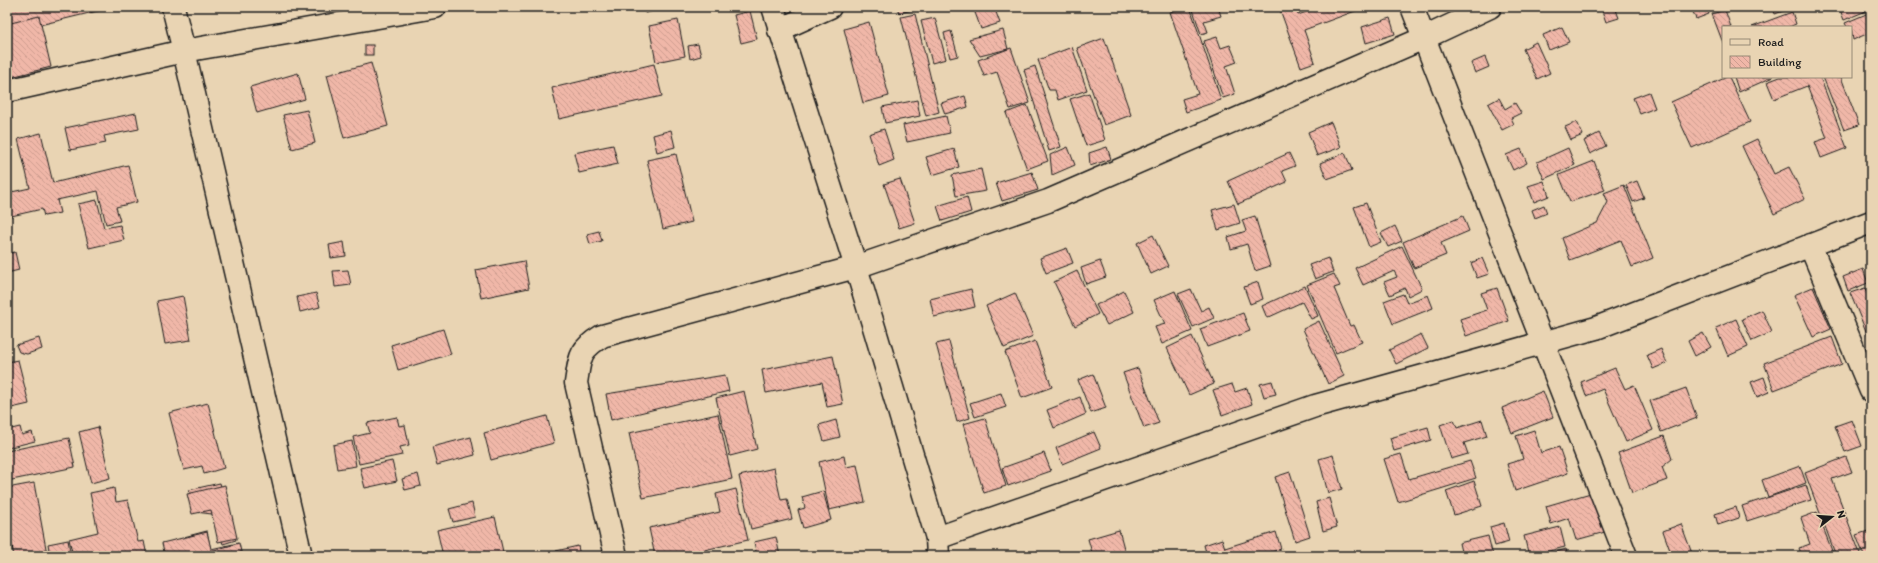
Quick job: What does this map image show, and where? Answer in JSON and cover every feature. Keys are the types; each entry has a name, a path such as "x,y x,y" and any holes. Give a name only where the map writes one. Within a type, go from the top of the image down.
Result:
{"street":[{"path":"173,7 301,556"},
{"path":"7,91 184,51 435,7"},
{"path":"773,7 779,30 856,267 937,547 1315,406 1596,328 1871,222"},
{"path":"779,30 830,7"},
{"path":"1412,7 1626,556"},
{"path":"616,556 576,383 579,362 587,345 602,336 620,330 856,267 1048,201 1424,38 1490,7"},
{"path":"1810,246 1871,391"}],"building":[{"path":"16,7 114,7 7,33 7,9"},
{"path":"643,7 671,7 645,13"},
{"path":"897,7 912,7 913,10 899,13"},
{"path":"973,7 994,7 1000,23 981,29"},
{"path":"1190,7 1221,100 1186,112 1182,99 1198,94 1170,12"},
{"path":"1192,7 1218,7 1221,16 1204,21 1208,32 1201,34"},
{"path":"1279,7 1295,7 1298,15 1320,7 1366,7 1304,30 1315,62 1301,67"},
{"path":"1615,7 1619,18 1606,22 1601,8"},
{"path":"1691,7 1706,7 1709,14 1696,19"},
{"path":"1773,7 1790,7 1791,8 1775,14"},
{"path":"1839,7 1871,7 1871,9 1844,20"},
{"path":"1725,10 1731,26 1722,26 1722,40 1712,14"},
{"path":"750,11 757,39 741,43 734,15"},
{"path":"1792,12 1796,24 1791,26 1755,26"},
{"path":"1871,12 1871,32 1853,40 1852,26 1846,26 1845,23"},
{"path":"915,14 939,112 926,116 901,17"},
{"path":"39,16 51,67 7,78 7,24"},
{"path":"935,18 946,59 932,63 921,21"},
{"path":"1390,18 1395,34 1366,43 1362,27"},
{"path":"678,20 685,56 656,62 649,26"},
{"path":"869,22 889,96 863,103 844,29"},
{"path":"1562,27 1569,42 1549,50 1543,35"},
{"path":"1003,30 1008,49 980,56 969,39"},
{"path":"951,31 958,56 950,58 944,33"},
{"path":"1217,37 1221,48 1230,45 1237,62 1226,66 1235,94 1223,98 1204,41"},
{"path":"1104,38 1131,115 1104,125 1077,48"},
{"path":"1536,42 1550,73 1537,79 1523,49"},
{"path":"698,44 701,56 690,59 688,46"},
{"path":"365,45 373,45 373,55 365,55"},
{"path":"1072,47 1087,90 1058,100 1055,90 1049,90 1038,60"},
{"path":"1011,48 1030,103 1010,109 997,72 984,76 978,60"},
{"path":"1485,57 1489,67 1475,73 1471,63"},
{"path":"371,63 388,126 344,138 327,75"},
{"path":"654,64 662,96 559,119 552,88"},
{"path":"1035,66 1061,147 1049,151 1024,70"},
{"path":"298,73 305,99 257,113 250,87"},
{"path":"1725,78 1729,78 1750,122 1692,148 1671,102"},
{"path":"1734,78 1771,78 1739,92"},
{"path":"1777,78 1820,78 1847,148 1821,158 1815,142 1827,138 1807,86 1774,99 1767,82"},
{"path":"1823,78 1841,78 1859,125 1844,130"},
{"path":"1649,92 1655,108 1640,114 1633,98"},
{"path":"1089,93 1105,140 1086,146 1070,99"},
{"path":"965,96 968,107 945,114 941,103"},
{"path":"1499,98 1505,109 1515,103 1521,113 1511,118 1514,124 1502,130 1488,104"},
{"path":"917,100 920,116 885,123 882,107"},
{"path":"1027,105 1048,161 1027,169 1006,113"},
{"path":"307,110 315,143 292,149 283,115"},
{"path":"136,113 139,129 104,136 106,143 70,150 65,128"},
{"path":"946,116 950,133 907,142 903,125"},
{"path":"1331,122 1341,147 1317,156 1308,132"},
{"path":"1577,122 1583,135 1571,140 1565,127"},
{"path":"884,129 894,160 879,166 869,134"},
{"path":"671,130 675,147 657,152 653,135"},
{"path":"41,133 53,183 128,165 137,202 116,207 120,221 106,224 98,191 57,200 60,213 44,216 42,209 7,217 7,193 30,188 18,139"},
{"path":"1599,133 1606,146 1590,154 1584,141"},
{"path":"1757,139 1774,174 1789,167 1805,199 1774,214 1742,146"},
{"path":"613,145 618,164 579,173 574,153"},
{"path":"1068,147 1075,165 1052,175 1050,155"},
{"path":"1107,147 1111,159 1090,166 1089,153"},
{"path":"1568,148 1575,165 1544,179 1537,162"},
{"path":"954,149 959,167 932,175 926,157"},
{"path":"1521,149 1527,163 1513,170 1506,155"},
{"path":"1289,153 1295,166 1282,171 1287,182 1238,204 1228,181"},
{"path":"1345,153 1352,170 1327,179 1320,163"},
{"path":"676,154 692,222 663,229 647,160"},
{"path":"1594,161 1605,190 1570,202 1559,175"},
{"path":"981,169 986,191 956,196 952,175"},
{"path":"1032,172 1038,190 1002,201 996,183"},
{"path":"900,179 915,223 899,228 884,184"},
{"path":"1544,181 1549,196 1534,202 1528,186"},
{"path":"1637,181 1644,198 1633,202 1626,185"},
{"path":"1624,185 1653,258 1632,267 1621,240 1570,260 1562,238 1597,223 1608,202 1604,193"},
{"path":"967,197 971,212 942,221 937,206"},
{"path":"97,200 104,228 120,225 124,240 89,248 78,204"},
{"path":"1366,203 1381,242 1369,247 1354,207"},
{"path":"1234,204 1240,223 1218,230 1212,210"},
{"path":"1544,205 1547,213 1535,218 1532,210"},
{"path":"1255,216 1270,266 1255,271 1247,244 1231,249 1228,237 1246,231 1242,220"},
{"path":"1463,216 1469,231 1441,243 1446,255 1414,268 1403,242"},
{"path":"1395,226 1402,241 1388,247 1381,233"},
{"path":"599,231 602,241 590,244 587,234"},
{"path":"1153,235 1168,266 1151,274 1137,243"},
{"path":"344,242 346,256 331,258 329,245"},
{"path":"1402,246 1422,289 1408,296 1405,288 1390,295 1384,282 1397,277 1394,271 1363,285 1355,268"},
{"path":"1067,248 1073,263 1046,273 1040,258"},
{"path":"15,252 19,270 7,273 7,254"},
{"path":"1328,258 1333,272 1315,279 1309,265"},
{"path":"1482,258 1489,274 1477,278 1471,263"},
{"path":"524,261 529,288 481,298 476,270"},
{"path":"1100,261 1106,277 1086,284 1081,268"},
{"path":"1863,269 1868,283 1848,291 1843,277"},
{"path":"348,270 351,285 335,287 333,271"},
{"path":"1077,271 1098,314 1075,326 1054,282"},
{"path":"1334,274 1340,286 1334,288 1350,326 1354,325 1362,342 1336,353 1307,285"},
{"path":"1258,282 1263,299 1250,304 1244,287"},
{"path":"1305,286 1318,316 1311,319 1302,302 1267,318 1262,306"},
{"path":"1813,287 1831,329 1813,337 1794,295"},
{"path":"1497,288 1509,321 1466,336 1460,319 1487,310 1481,293"},
{"path":"1865,288 1871,303 1871,343 1850,293"},
{"path":"971,289 975,307 934,317 930,299"},
{"path":"1191,289 1201,311 1209,307 1214,318 1193,327 1178,294"},
{"path":"1124,291 1134,312 1107,325 1096,305"},
{"path":"1175,291 1192,331 1162,344 1155,327 1165,324 1154,300"},
{"path":"316,293 320,307 300,312 297,297"},
{"path":"1015,293 1033,336 1004,348 986,306"},
{"path":"1403,294 1407,303 1428,295 1433,308 1393,324 1384,301"},
{"path":"183,296 191,340 165,344 157,301"},
{"path":"1762,310 1772,332 1752,341 1742,319"},
{"path":"1243,313 1250,331 1207,347 1200,329"},
{"path":"1736,319 1748,347 1728,356 1716,328"},
{"path":"1319,321 1344,376 1328,384 1303,329"},
{"path":"443,329 451,354 398,370 391,345"},
{"path":"1703,333 1711,347 1695,356 1688,341"},
{"path":"1421,334 1428,348 1396,364 1389,350"},
{"path":"1192,336 1214,384 1189,395 1167,348"},
{"path":"1832,337 1842,364 1774,390 1764,363"},
{"path":"39,338 42,349 27,354 19,352 16,345"},
{"path":"949,341 970,418 957,422 936,344"},
{"path":"1035,341 1052,387 1022,398 1005,352"},
{"path":"1661,349 1667,363 1653,369 1647,355"},
{"path":"833,356 843,404 827,407 822,382 766,393 762,370"},
{"path":"18,360 29,404 7,409 7,362"},
{"path":"1138,368 1159,423 1144,428 1123,373"},
{"path":"1615,368 1625,389 1634,385 1653,430 1626,442 1603,389 1586,396 1581,382"},
{"path":"1093,374 1106,408 1091,413 1078,380"},
{"path":"725,375 729,391 611,420 606,394"},
{"path":"1764,377 1769,392 1757,397 1751,382"},
{"path":"1272,381 1276,394 1264,397 1260,384"},
{"path":"1232,384 1235,392 1247,388 1252,404 1222,415 1213,390"},
{"path":"1686,388 1697,418 1661,432 1650,401"},
{"path":"744,391 757,449 730,456 716,398"},
{"path":"1543,391 1553,417 1512,433 1502,408"},
{"path":"1001,393 1006,407 975,417 970,403"},
{"path":"1080,397 1086,414 1054,428 1047,410"},
{"path":"208,403 224,468 204,474 202,466 184,470 169,413"},
{"path":"718,414 732,479 643,498 629,433"},
{"path":"547,416 554,443 491,460 484,433"},
{"path":"397,417 399,426 405,425 409,445 400,447 402,455 359,464 353,437 370,433 367,423"},
{"path":"985,418 1006,486 984,493 963,424"},
{"path":"836,420 840,437 824,441 819,425"},
{"path":"1454,420 1457,428 1482,420 1487,436 1464,443 1468,454 1451,459 1440,425"},
{"path":"1852,420 1862,446 1845,452 1835,426"},
{"path":"20,427 22,435 32,432 35,441 7,448 7,430"},
{"path":"98,427 110,478 91,483 79,432"},
{"path":"1428,427 1431,440 1394,451 1390,438"},
{"path":"1534,430 1541,453 1559,447 1568,473 1515,491 1507,464 1523,459 1516,436"},
{"path":"1094,432 1101,448 1062,464 1056,448"},
{"path":"1664,436 1672,459 1662,467 1667,480 1632,493 1618,453"},
{"path":"471,437 475,455 437,465 432,447"},
{"path":"69,438 75,467 7,481 7,451"},
{"path":"352,441 356,466 337,469 333,445"},
{"path":"1044,453 1051,471 1008,486 1002,468"},
{"path":"1401,454 1409,479 1470,461 1476,478 1398,502 1384,459"},
{"path":"1333,455 1342,489 1328,493 1319,459"},
{"path":"844,456 846,467 857,465 865,502 829,510 819,462"},
{"path":"1846,457 1852,472 1832,479 1861,556 1836,556 1805,473"},
{"path":"392,461 397,481 365,488 360,468"},
{"path":"1800,466 1806,483 1768,497 1762,480"},
{"path":"774,468 781,500 787,499 792,519 751,529 739,476"},
{"path":"1290,472 1310,536 1295,541 1275,477"},
{"path":"418,474 421,486 405,490 402,479"},
{"path":"1474,481 1482,506 1454,515 1446,491"},
{"path":"34,483 47,554 14,556 7,521 7,488"},
{"path":"220,483 236,540 223,544 212,514 195,512 189,490"},
{"path":"225,485 237,538 218,542 211,510 192,514 187,494"},
{"path":"1806,485 1811,500 1747,521 1742,506"},
{"path":"114,488 116,502 128,500 138,542 144,541 147,556 73,556 69,539 98,532 90,493"},
{"path":"736,489 748,540 678,556 655,556 649,528 720,512 716,494"},
{"path":"823,491 831,520 803,528 798,510 805,508 802,497"},
{"path":"1594,492 1605,532 1576,540 1569,518 1551,524 1546,506"},
{"path":"1329,498 1337,527 1323,531 1316,502"},
{"path":"472,503 475,517 453,522 449,509"},
{"path":"1736,507 1739,518 1718,525 1715,514"},
{"path":"1817,512 1834,556 1802,556 1799,548 1810,544 1801,518"},
{"path":"495,517 504,556 443,556 437,530"},
{"path":"1504,523 1509,542 1495,546 1490,527"},
{"path":"1681,524 1693,556 1672,556 1663,531"},
{"path":"1560,527 1565,547 1529,556 1524,536"},
{"path":"1119,530 1126,556 1093,556 1088,539"},
{"path":"1871,530 1871,555 1864,556 1856,535"},
{"path":"207,531 211,551 190,556 184,537"},
{"path":"207,532 212,553 198,556 165,556 162,543"},
{"path":"1276,532 1281,549 1258,556 1207,556 1204,545 1222,539 1225,548"},
{"path":"1488,536 1493,556 1462,556 1459,543"},
{"path":"776,537 780,556 757,556 754,542"},
{"path":"68,540 71,556 50,556 48,544"},
{"path":"238,543 241,556 213,556 211,549"},
{"path":"239,543 242,556 195,556 211,551"},
{"path":"578,546 580,556 557,556 556,551"},
{"path":"1566,549 1568,556 1542,556"}]}
